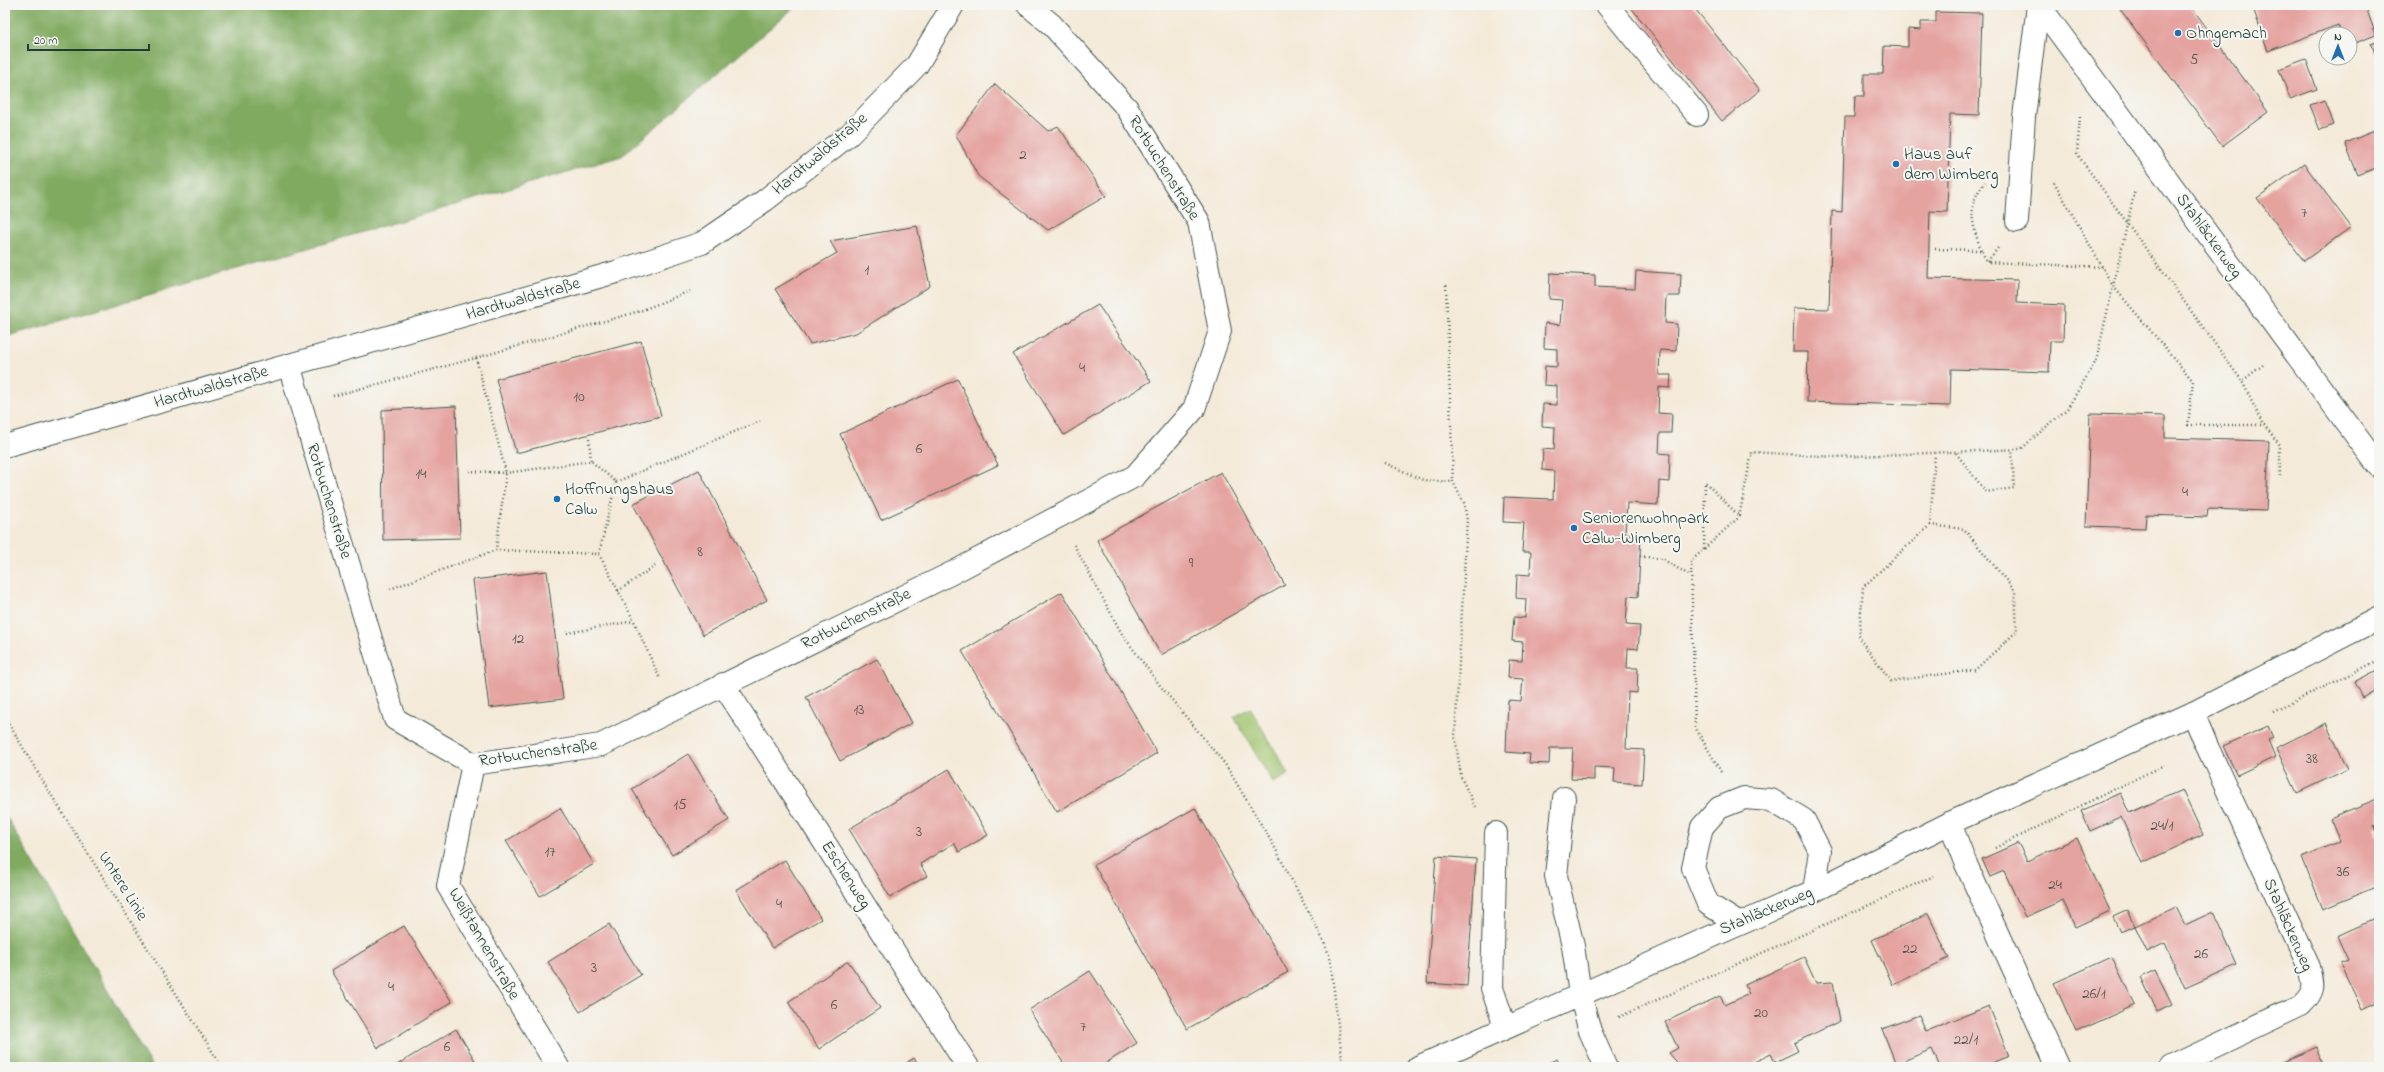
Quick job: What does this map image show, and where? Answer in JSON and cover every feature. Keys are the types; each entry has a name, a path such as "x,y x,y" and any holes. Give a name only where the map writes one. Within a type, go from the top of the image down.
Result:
{"street":[{"name":"Hardtwaldstraße","path":"5,446 616,272 702,243 764,201 850,134 917,65 954,5"},
{"name":"Rotbuchenstraße","path":"289,365 395,719 473,764 601,745 954,572 1135,476 1194,409 1220,332 1199,222 1127,108 1052,25 1028,5"},
{"path":"1607,5 1697,115"},
{"path":"2017,221 2022,156 2038,5"},
{"name":"Stahläckerweg","path":"2038,5 2144,147 2288,346 2379,467"},
{"name":"Stahläckerweg","path":"1418,1067 1814,890 1950,823 2193,713 2379,618"},
{"name":"Eschenweg","path":"723,684 968,1067"},
{"name":"Stahläckerweg","path":"2171,1067 2301,1005 2311,995 2313,982 2309,967 2193,713"},
{"name":"Weißtannenstraße","path":"473,764 448,886 558,1067"},
{"path":"1564,798 1556,876 1573,946 1580,994 1590,1031 1606,1067"},
{"path":"1738,923 1708,904 1692,868 1702,827 1719,808 1744,798 1771,800 1804,820 1820,852 1814,890"},
{"path":"1950,823 1965,862 2058,1067"},
{"path":"1496,833 1492,988 1505,1027"}],"path":[{"path":"2080,110 2077,154 2127,225 2242,381 2264,425 2280,445 2280,476"},
{"path":"1744,798 1721,772 1695,727 1691,561 1739,517 1752,452 1836,457 1935,454 2021,449 2066,409 2096,361 2144,147"},
{"path":"2022,156 2051,178 2113,286 2193,381 2188,425 2264,425"},
{"path":"1987,262 2017,221"},
{"path":"1936,249 1981,250 1987,262"},
{"path":"1987,262 2103,268"},
{"path":"1446,285 1453,482 1464,503 1467,520 1455,736 1461,777 1471,803 1496,833"},
{"path":"300,404 476,358 640,311 690,291"},
{"path":"2242,381 2288,346"},
{"path":"476,358 506,473 496,550"},
{"path":"616,482 760,421"},
{"path":"589,439 591,462"},
{"path":"1956,453 1986,492 2014,488 2012,450"},
{"path":"1930,526 1964,529 2015,592 2018,631 1975,670 1891,681 1859,638 1863,587 1930,526 1935,454"},
{"path":"468,471 506,473 591,462 616,482"},
{"path":"1385,463 1423,480 1453,482"},
{"path":"616,482 599,554 634,621 674,709"},
{"path":"1704,550 1705,482 1739,517"},
{"path":"1059,516 1122,634 1158,683 1225,764 1274,846 1322,938 1330,957 1343,1067"},
{"path":"360,601 496,550 599,554"},
{"path":"1640,556 1662,559 1691,577"},
{"path":"618,591 655,566"},
{"path":"567,633 634,621"},
{"name":"Untere Linie","path":"5,718 45,786 222,1067"}],"green space":[{"path":"5,5 797,5 622,156 5,337"},
{"path":"1250,708 1289,774 1273,783 1234,717"},
{"path":"5,814 152,1067 5,1067"}],"building":[{"path":"1629,5 1692,5 1760,90 1722,121"},
{"path":"2126,5 2190,5 2268,112 2222,146 2120,9"},
{"path":"2252,5 2365,5 2376,35 2358,42 2358,26 2318,26 2318,32 2268,51"},
{"name":"Haus auf dem Wimberg","path":"1936,12 1982,13 1979,115 1950,114 1947,212 1930,211 1928,278 2018,280 2017,303 2064,305 2063,341 2050,341 2049,372 1951,369 1950,406 1807,402 1808,352 1793,352 1794,308 1829,309 1832,211 1842,212 1845,117 1854,117 1855,96 1864,96 1864,74 1883,74 1884,46 1908,47 1908,29 1921,30 1921,22 1936,22"},
{"path":"2379,40 2379,62 2371,43"},
{"path":"2306,59 2317,89 2290,99 2279,69"},
{"path":"995,84 1048,131 1058,126 1106,196 1048,230 978,176 956,135"},
{"path":"2325,100 2334,125 2320,130 2310,105"},
{"path":"2379,129 2379,175 2376,168 2358,175 2345,143"},
{"path":"2304,164 2351,227 2304,261 2257,198"},
{"path":"917,226 930,286 856,333 810,344 775,289 837,253 830,241"},
{"name":"Seniorenwohnpark Calw-Wimberg","path":"1636,271 1681,274 1680,296 1666,296 1665,323 1677,324 1676,351 1660,350 1659,375 1671,375 1670,388 1659,387 1658,413 1672,414 1671,433 1660,433 1659,453 1670,454 1669,482 1659,481 1658,505 1627,503 1625,534 1641,535 1638,597 1628,596 1626,625 1640,626 1638,649 1628,648 1627,668 1638,668 1637,693 1628,692 1626,749 1644,750 1642,784 1614,782 1615,768 1594,767 1594,780 1571,779 1573,748 1550,748 1549,764 1529,763 1530,754 1506,752 1508,700 1521,701 1523,679 1508,678 1509,660 1522,661 1523,642 1512,641 1514,617 1525,618 1526,599 1516,598 1517,574 1530,575 1531,552 1522,552 1524,523 1503,522 1504,497 1553,499 1554,471 1542,470 1543,449 1554,450 1555,427 1542,426 1543,404 1557,405 1557,386 1544,385 1545,366 1557,367 1557,349 1544,348 1545,323 1560,325 1562,300 1549,299 1550,273 1595,275 1595,287 1635,289"},
{"path":"1098,305 1151,381 1064,435 1013,354"},
{"path":"641,341 661,416 516,453 496,379"},
{"path":"958,379 998,465 881,520 840,434"},
{"path":"456,406 460,538 383,540 382,410"},
{"path":"2090,414 2165,416 2165,438 2269,441 2266,511 2208,509 2207,517 2146,515 2145,528 2086,526"},
{"path":"699,470 767,600 703,635 633,504"},
{"path":"1221,472 1285,585 1161,655 1097,540"},
{"path":"547,571 563,699 489,708 473,580"},
{"path":"1062,592 1157,753 1057,812 962,651"},
{"path":"877,659 912,723 840,761 806,697"},
{"path":"2379,669 2379,688 2362,698 2354,682"},
{"path":"2326,723 2348,769 2297,793 2276,748"},
{"path":"2268,726 2273,738 2268,740 2275,757 2237,775 2223,746"},
{"path":"688,754 729,820 672,855 632,789"},
{"path":"949,769 988,835 959,852 954,843 920,864 927,876 890,897 849,829"},
{"path":"2182,790 2203,835 2142,863 2121,817 2090,831 2081,811 2120,793 2129,813"},
{"path":"2377,799 2379,804 2379,825 2374,827 2379,840 2379,886 2323,909 2302,857 2340,841 2330,818"},
{"path":"560,808 594,864 540,896 506,841"},
{"path":"1195,808 1288,972 1187,1029 1094,865"},
{"path":"2077,838 2110,911 2075,927 2063,900 2025,917 2004,871 1990,877 1982,859 2018,843 2027,861"},
{"path":"1436,856 1476,859 1467,986 1427,983"},
{"path":"785,860 821,919 772,948 736,890"},
{"path":"2176,907 2185,925 2213,912 2237,965 2185,988 2165,943 2147,952 2135,926"},
{"path":"2128,910 2135,926 2120,932 2113,917"},
{"path":"1928,914 1949,958 1893,985 1872,940"},
{"path":"2379,917 2379,1002 2362,1010 2340,963 2348,960 2337,936"},
{"path":"609,924 641,975 580,1012 548,962"},
{"path":"404,926 452,1002 378,1048 331,971"},
{"path":"1804,957 1816,983 1833,982 1840,1021 1794,1043 1798,1051 1775,1062 1771,1054 1754,1062 1757,1067 1681,1067 1669,1053 1678,1048 1665,1022 1720,996 1725,1005 1749,994 1745,985"},
{"path":"2112,957 2135,1005 2076,1032 2054,983"},
{"path":"848,961 880,1008 819,1049 788,1002"},
{"path":"2155,970 2172,1004 2157,1011 2141,977"},
{"path":"1090,971 1137,1043 1100,1067 1066,1067 1029,1010"},
{"path":"1989,1006 2009,1056 1981,1067 1940,1067 1932,1049 1896,1064 1882,1029 1919,1015 1926,1031"},
{"path":"456,1029 479,1067 395,1066"},
{"path":"2318,1047 2326,1067 2271,1067"},
{"path":"914,1058 920,1067 901,1067"},
{"path":"1557,1059 1561,1067 1539,1067"}],"place":[{"name":"Ohngemach","path":"2178,33"},
{"name":"Haus auf dem Wimberg","path":"1896,164"},
{"name":"Hoffnungshaus Calw","path":"557,499"},
{"name":"Seniorenwohnpark Calw-Wimberg","path":"1574,528"}]}
